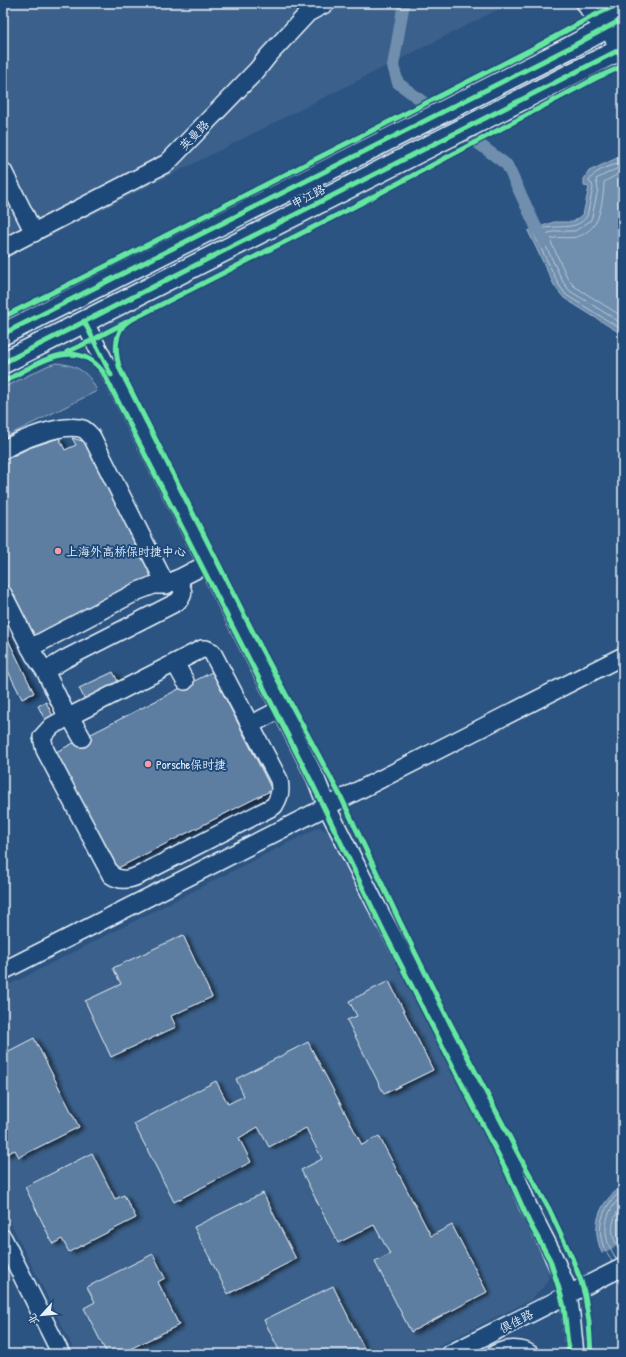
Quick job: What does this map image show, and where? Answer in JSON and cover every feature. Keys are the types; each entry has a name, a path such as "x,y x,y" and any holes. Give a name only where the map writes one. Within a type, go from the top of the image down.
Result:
{"main road":[{"name":"申江路","path":"3,334 416,126 616,23"},
{"name":"申江路","path":"3,363 485,117 622,52"}],"street":[{"name":"英曼路","path":"3,248 167,163 257,70 308,13 327,3"},
{"path":"585,3 593,16 616,23"},
{"path":"610,3 622,52"},
{"path":"3,171 34,233"},
{"path":"84,321 316,779 327,807 374,901 439,1023 514,1171 528,1206 551,1251 567,1288 575,1291 572,1315 575,1354"},
{"path":"3,450 15,443 45,432 72,427 84,429 92,437 172,582 183,592 182,597 177,602 65,659 45,671"},
{"path":"30,648 138,591 154,585 172,582 207,564"},
{"path":"3,594 30,648 45,671 64,710 82,738"},
{"path":"206,648 212,652 279,780 281,792 279,798 274,806 147,864 139,876 129,879 118,879 111,875 45,750 42,737 52,726 69,717 206,648"},
{"path":"3,971 623,656"},
{"path":"175,663 184,681"},
{"path":"250,725 274,712"},
{"path":"147,864 161,892"},
{"path":"3,1238 61,1354"},
{"name":"俱佳路","path":"450,1354 623,1267"},
{"path":"495,1354 511,1349 530,1354"}],"shaded area":[{"path":"3,3 511,3 3,260"},
{"path":"56,363 76,368 86,374 94,384 97,391 3,438 3,388"},
{"path":"319,827 331,834 501,1167 543,1256 548,1271 548,1279 544,1286 530,1300 423,1354 76,1354 3,1208 3,988"}],"water":[{"path":"617,158 623,160 623,335 564,298 555,287 528,231 554,222 573,222 583,215 589,187 584,186 584,179 589,171"},
{"path":"623,1186 623,1289 602,1253 597,1229 600,1212 604,1205 615,1192"}],"pier":[{"path":"623,1243 623,1284 619,1286 601,1254"}],"building":[{"path":"59,438 65,450 76,445 72,438 86,442 156,576 30,644 3,591 3,461 29,448"},
{"path":"3,629 34,693 22,699 3,661"},
{"path":"113,672 120,685 86,702 79,688"},
{"path":"212,672 272,790 116,869 56,752"},
{"path":"46,702 54,718 46,722 38,706"},
{"path":"183,935 212,997 171,1016 176,1027 111,1057 85,1001 121,984 113,968"},
{"path":"389,981 433,1070 384,1094 347,1020 357,1016 349,1001"},
{"path":"34,1038 79,1127 19,1157 15,1150 4,1155 3,1054"},
{"path":"308,1042 362,1145 379,1136 431,1236 452,1225 487,1292 411,1332 375,1262 390,1254 374,1225 338,1243 301,1170 322,1159 306,1128 269,1147 258,1127 239,1138 251,1162 174,1202 134,1124 216,1081 228,1104 244,1096 236,1079"},
{"path":"92,1153 115,1199 124,1195 136,1218 69,1252 62,1239 53,1244 25,1187"},
{"path":"263,1193 296,1259 228,1294 194,1227"},
{"path":"153,1254 165,1278 158,1282 179,1325 120,1354 107,1354 84,1308 95,1302 87,1287"},
{"path":"333,1286 366,1352 362,1354 281,1354 264,1320"},
{"path":"198,1348 201,1354 187,1354"}],"waterway":[{"path":"404,3 393,66 398,83 507,165 536,227 545,241"}],"cycle path":[{"path":"3,317 621,3"},
{"path":"3,334 569,48 623,19"},
{"path":"3,363 623,48"},
{"path":"67,352 361,203 596,78 623,66"},
{"path":"84,321 111,375"},
{"path":"128,321 120,331 116,344 120,369 261,648 342,799 449,1021 521,1159 549,1209 581,1281 589,1322 591,1354"},
{"path":"3,382 41,362 67,354 80,355 92,361 103,372 312,783 385,934 507,1172 529,1222 550,1260 564,1307 569,1354"}],"place":[{"name":"上海外高桥保时捷中心","path":"58,551"},
{"name":"Porsche保时捷","path":"148,764"}]}
